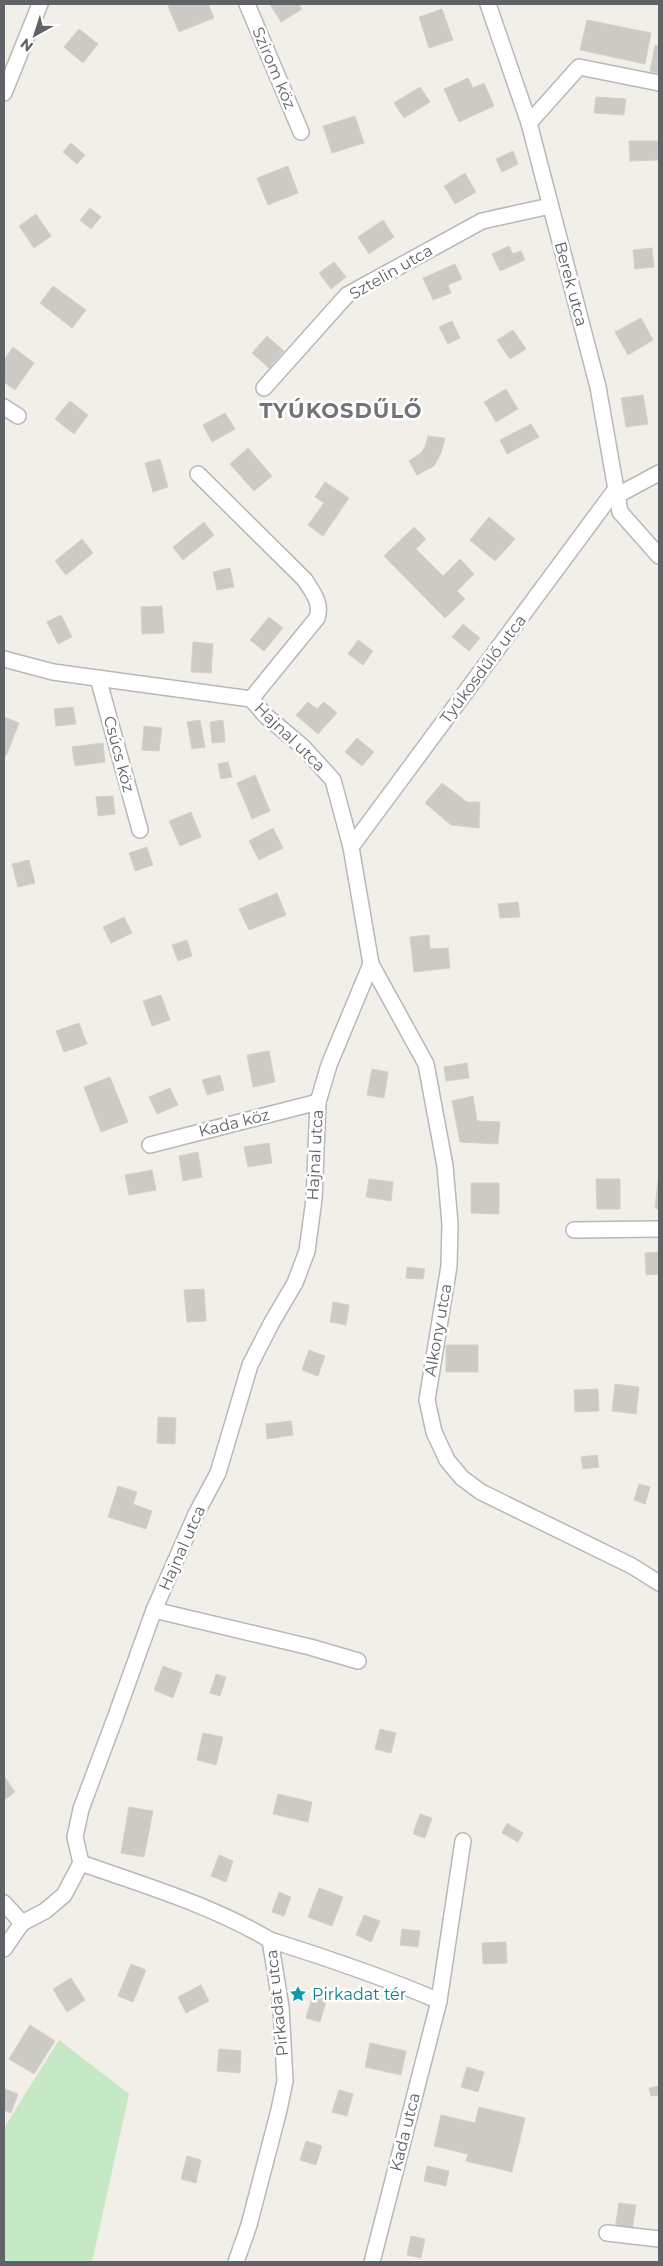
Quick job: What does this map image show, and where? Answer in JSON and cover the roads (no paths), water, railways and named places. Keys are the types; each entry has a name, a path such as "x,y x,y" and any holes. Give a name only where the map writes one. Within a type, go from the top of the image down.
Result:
{"street":[{"path":"4,93 40,4"},
{"name":"Szirom köz","path":"247,4 301,132"},
{"name":"Berek utca","path":"488,4 529,123 598,387 620,512 659,556"},
{"path":"529,123 579,67 659,83"},
{"name":"Sztelin utca","path":"264,388 347,295 482,221 550,206"},
{"path":"4,407 18,416"},
{"name":"Tyúkosdűlő utca","path":"351,847 616,493 659,473"},
{"path":"198,474 305,580 320,609 317,618 251,699"},
{"name":"Hajnal utca","path":"4,659 53,672 251,699 266,716 303,748 333,780 351,847 371,964 329,1066 318,1102 314,1199 307,1251 295,1283 250,1365 218,1472 193,1522 154,1610 81,1809 75,1837 81,1863"},
{"name":"Csúcs köz","path":"98,678 140,830"},
{"name":"Alkony utca","path":"371,964 426,1064 445,1166 450,1224 449,1266 426,1400 434,1432 447,1460 462,1478 481,1492 632,1566 659,1583"},
{"name":"Kada köz","path":"150,1145 318,1102"},
{"path":"574,1230 659,1229"},
{"path":"154,1610 310,1647 358,1662"},
{"name":"Kada utca","path":"372,2262 439,2001 463,1841"},
{"path":"4,1949 22,1924 45,1912 64,1895 81,1863"},
{"name":"Pirkadat utca","path":"81,1863 204,1906 270,1940 281,2007 285,2081 249,2225 236,2262"},
{"path":"4,1904 22,1924"},
{"path":"270,1940 348,1965 439,2001"},
{"path":"607,2233 659,2239"}],"place":[{"name":"Pirkadat tér","path":"298,1994"}],"district":[{"name":"TYÚKOSDŰLŐ","path":"341,410"}]}
